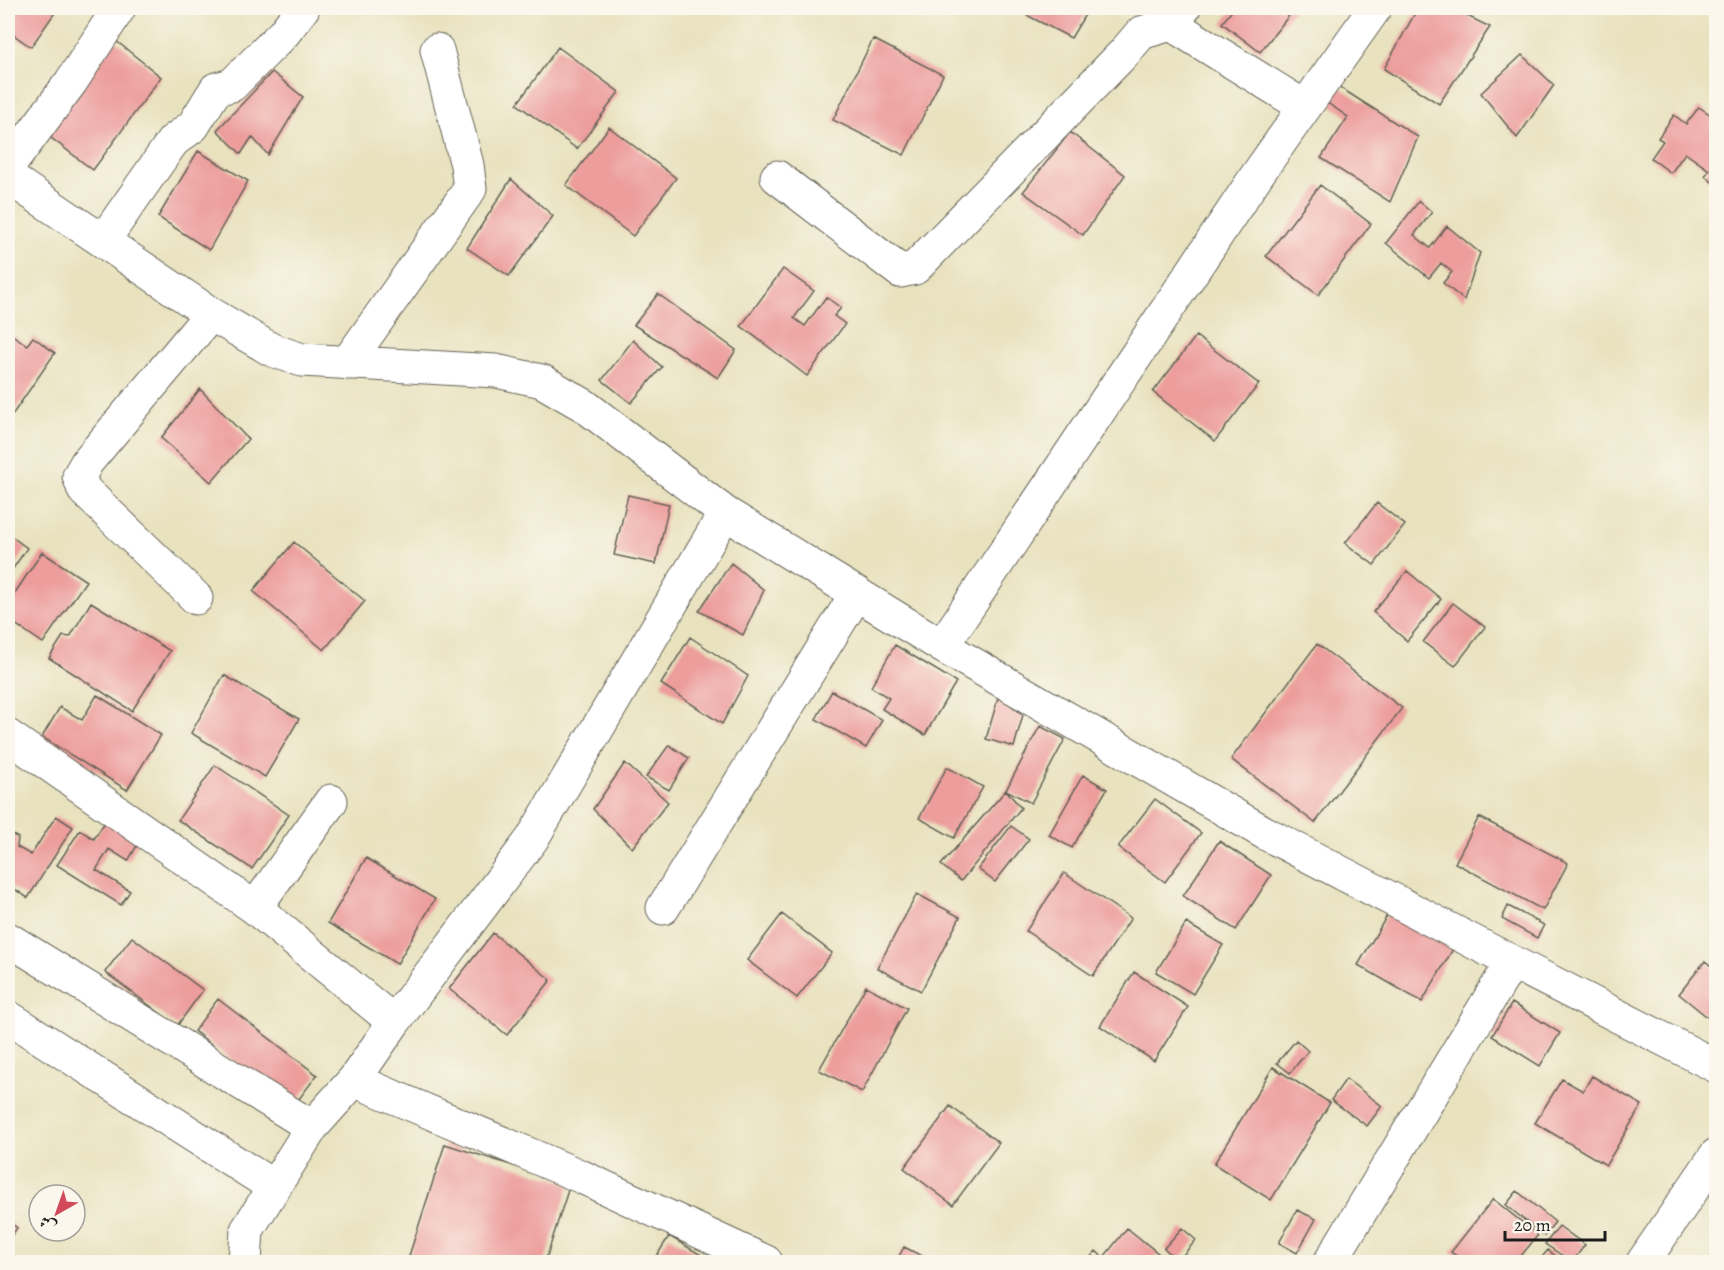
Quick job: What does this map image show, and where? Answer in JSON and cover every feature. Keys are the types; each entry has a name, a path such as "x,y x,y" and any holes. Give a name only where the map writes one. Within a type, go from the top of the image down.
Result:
{"street":[{"path":"8,167 71,82 119,8"},
{"path":"103,241 172,141 193,126 216,89 232,85 283,34 303,8"},
{"path":"942,645 1257,175 1375,8"},
{"path":"777,177 900,271 915,268 1141,33 1178,16 1305,107"},
{"path":"347,363 470,189 437,51"},
{"path":"8,177 211,314 272,350 302,360 496,371 542,381 585,406 725,513 942,645 1265,833 1716,1066"},
{"path":"196,598 84,490 80,476 87,462 211,314"},
{"path":"245,1263 247,1230 312,1127 354,1080 394,1022 532,839 725,513"},
{"path":"663,908 857,593"},
{"path":"8,736 255,908 394,1022"},
{"path":"255,908 331,801"},
{"path":"8,939 312,1127"},
{"path":"1330,1263 1512,962"},
{"path":"8,1017 274,1187"},
{"path":"354,1080 582,1177 766,1263"},
{"path":"1643,1263 1716,1155"}],"building":[{"path":"8,8 58,8 31,47 8,31"},
{"path":"1013,8 1089,8 1071,38"},
{"path":"1234,8 1295,8 1260,52 1222,23"},
{"path":"1418,8 1451,8 1490,27 1439,104 1384,69"},
{"path":"873,39 943,75 904,155 833,120"},
{"path":"115,40 161,77 93,170 46,134"},
{"path":"558,47 619,92 577,149 517,104"},
{"path":"1522,55 1554,85 1517,138 1481,93"},
{"path":"272,72 303,97 268,155 252,137 241,154 217,130"},
{"path":"1336,85 1418,137 1390,202 1321,158 1348,117 1326,102"},
{"path":"1699,107 1714,117 1716,113 1716,185 1705,176 1709,170 1685,153 1671,173 1651,158 1663,141 1658,138 1674,115 1686,124"},
{"path":"609,127 676,178 633,236 566,185"},
{"path":"1070,132 1125,175 1083,235 1023,192"},
{"path":"198,151 248,181 209,250 158,217"},
{"path":"511,179 553,216 509,276 467,248"},
{"path":"1320,185 1371,224 1318,295 1266,256"},
{"path":"1419,201 1432,212 1414,235 1430,248 1447,226 1480,253 1464,300 1443,283 1452,272 1441,263 1429,278 1386,243"},
{"path":"783,269 814,291 794,318 805,326 826,297 841,308 834,316 845,324 807,376 741,326"},
{"path":"658,294 736,350 718,378 634,325"},
{"path":"8,332 27,345 33,337 55,353 10,418 8,416"},
{"path":"1196,336 1259,384 1215,441 1153,392"},
{"path":"633,340 662,367 631,403 602,380"},
{"path":"200,389 248,439 211,482 161,438"},
{"path":"628,495 669,504 656,564 614,555"},
{"path":"1377,503 1405,525 1374,565 1345,543"},
{"path":"8,534 27,548 8,576"},
{"path":"294,542 365,601 324,650 253,591"},
{"path":"42,552 86,581 43,643 8,619 8,597 11,599"},
{"path":"731,563 764,590 743,635 699,611"},
{"path":"1407,571 1441,599 1407,641 1373,612"},
{"path":"91,602 170,651 132,711 49,658 63,636 70,637"},
{"path":"1453,603 1485,627 1455,666 1423,642"},
{"path":"690,637 748,676 722,724 661,684"},
{"path":"1317,644 1402,708 1315,823 1231,759"},
{"path":"895,645 956,682 925,735 882,709 889,698 871,687"},
{"path":"224,675 299,719 265,777 191,733"},
{"path":"832,691 882,720 866,748 816,719"},
{"path":"97,695 161,735 127,790 42,737 60,707 82,720"},
{"path":"999,695 1023,715 1014,747 986,739"},
{"path":"1040,726 1065,739 1031,803 1006,790"},
{"path":"669,745 689,758 669,790 646,777"},
{"path":"625,763 668,802 632,848 593,809"},
{"path":"215,765 289,815 252,869 178,820"},
{"path":"947,767 983,787 954,838 919,818"},
{"path":"1083,775 1107,789 1072,848 1049,835"},
{"path":"1006,790 1021,808 961,881 941,865"},
{"path":"1155,799 1201,833 1165,882 1118,847"},
{"path":"56,816 73,827 28,898 8,885 8,832 18,838 17,847 31,855"},
{"path":"1479,817 1568,863 1543,910 1455,863"},
{"path":"106,820 139,842 128,861 109,849 96,870 130,891 121,905 57,865 80,830 94,839"},
{"path":"1011,826 1029,839 995,882 978,869"},
{"path":"1219,841 1271,875 1236,930 1183,896"},
{"path":"366,858 435,899 397,964 328,923"},
{"path":"1064,873 1131,918 1093,976 1026,931"},
{"path":"917,894 960,917 921,991 877,968"},
{"path":"1508,906 1544,925 1537,938 1502,919"},
{"path":"1392,907 1456,944 1422,1002 1358,965"},
{"path":"782,914 832,953 797,998 747,960"},
{"path":"1186,923 1223,945 1193,994 1156,972"},
{"path":"493,933 551,980 507,1035 449,989"},
{"path":"132,937 203,990 177,1026 105,972"},
{"path":"1705,961 1716,970 1716,1024 1679,994"},
{"path":"1134,972 1188,1007 1154,1061 1100,1026"},
{"path":"866,986 907,1008 862,1092 819,1070"},
{"path":"218,999 317,1075 293,1107 194,1031"},
{"path":"1512,1003 1560,1033 1540,1066 1492,1036"},
{"path":"1296,1040 1308,1051 1290,1073 1277,1063"},
{"path":"1273,1067 1330,1103 1271,1200 1214,1164"},
{"path":"1592,1076 1642,1105 1606,1165 1535,1123 1562,1079 1583,1091"},
{"path":"1346,1079 1382,1106 1367,1126 1331,1100"},
{"path":"950,1106 999,1143 953,1205 904,1168"},
{"path":"445,1144 570,1184 545,1262 407,1262"},
{"path":"1517,1191 1555,1222 1544,1236 1506,1205"},
{"path":"1493,1199 1538,1235 1516,1262 1465,1262 1451,1252"},
{"path":"1297,1210 1316,1219 1297,1253 1279,1243"},
{"path":"8,1221 17,1228 8,1241"},
{"path":"1559,1226 1585,1245 1572,1262 1545,1244"},
{"path":"1127,1228 1159,1254 1153,1262 1111,1262 1104,1257"},
{"path":"1182,1228 1196,1240 1178,1261 1164,1248"},
{"path":"669,1236 713,1262 653,1262"},
{"path":"904,1247 934,1262 896,1262"},
{"path":"1548,1250 1563,1262 1538,1262"},
{"path":"1096,1251 1108,1262 1086,1262"}]}
